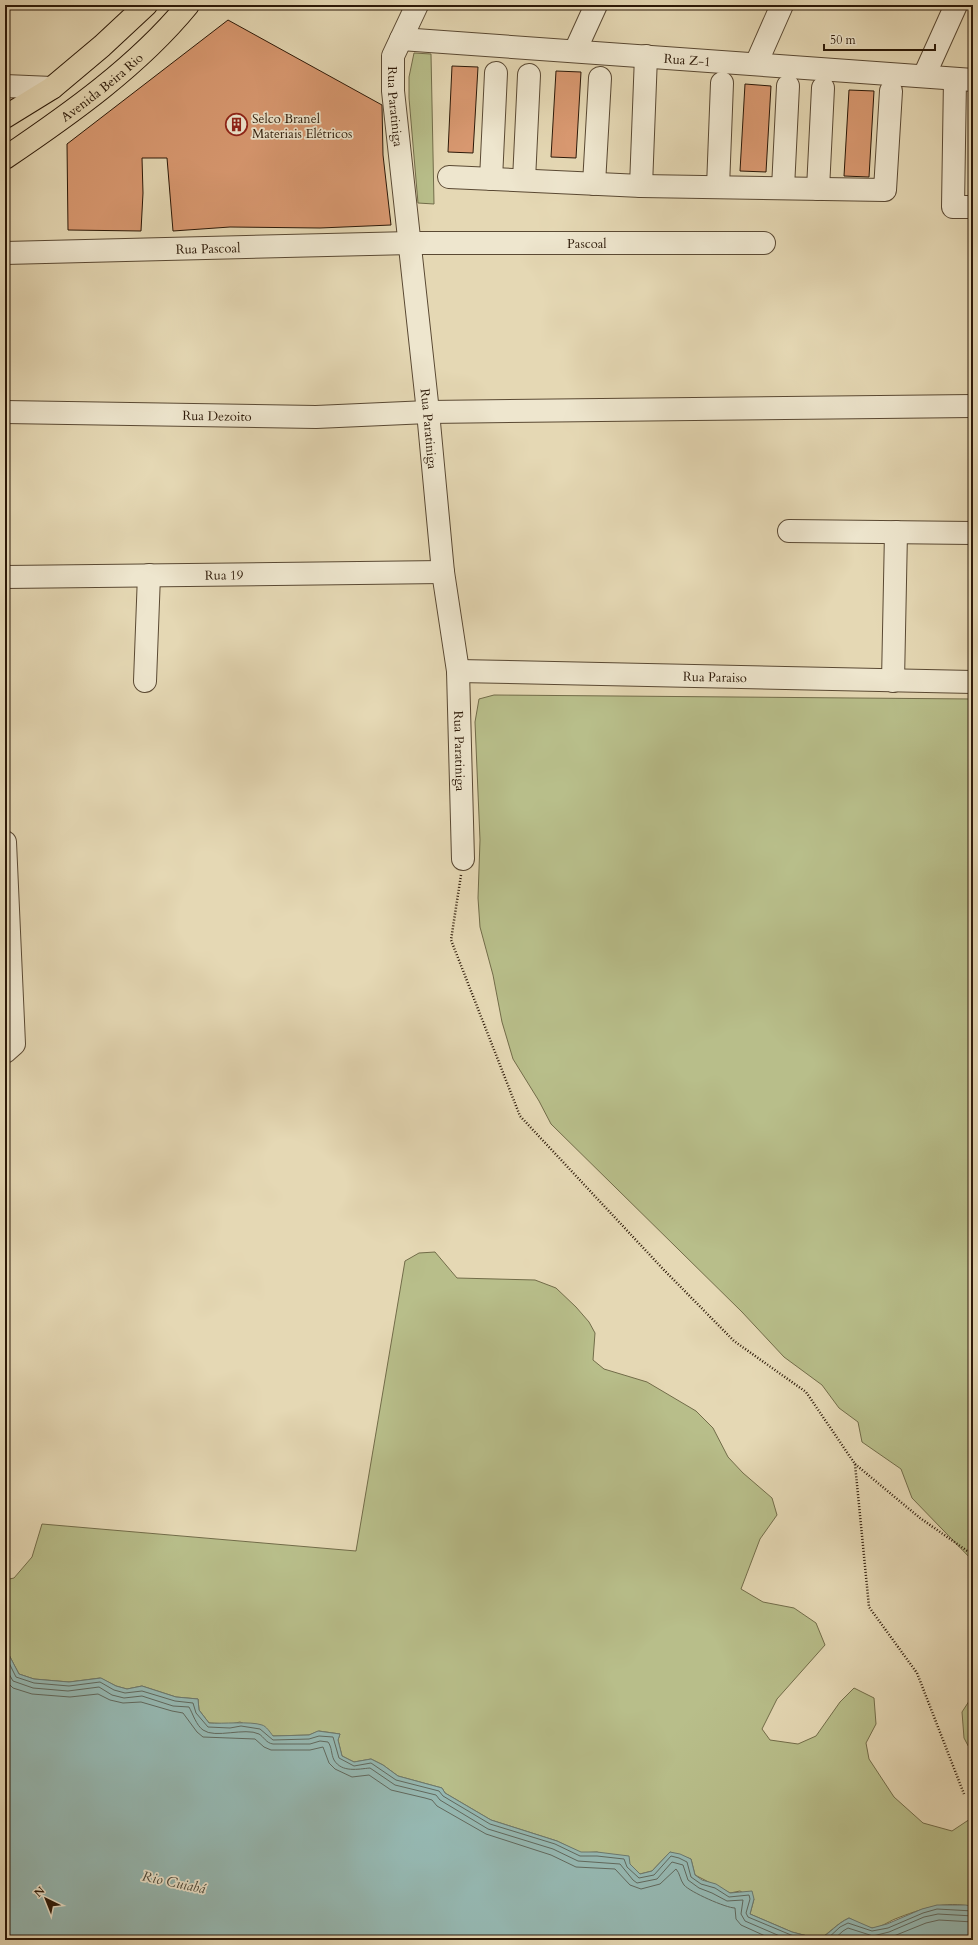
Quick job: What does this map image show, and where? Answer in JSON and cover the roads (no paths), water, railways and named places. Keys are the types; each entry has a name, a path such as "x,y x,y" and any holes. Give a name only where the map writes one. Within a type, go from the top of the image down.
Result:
{"main road":[{"path":"5,117 52,88 102,46 146,5"},
{"name":"Avenida Beira Rio","path":"5,158 104,87 174,23 188,5"}],"street":[{"name":"Rua Paratiniga","path":"417,5 393,56 392,91 411,243 442,572 458,671 463,859"},
{"path":"575,51 596,5"},
{"path":"756,64 782,5"},
{"path":"924,76 956,5"},
{"name":"Rua Z-1","path":"401,39 964,79"},
{"path":"640,186 646,56"},
{"path":"492,179 496,73"},
{"path":"524,180 529,75"},
{"path":"594,184 600,78"},
{"path":"964,79 953,207 973,207"},
{"path":"718,187 722,84"},
{"path":"5,86 52,88"},
{"path":"783,188 788,86"},
{"path":"818,189 823,88"},
{"path":"448,177 640,186 885,190 891,91"},
{"name":"Pascoal","path":"411,243 764,243"},
{"name":"Rua Pascoal","path":"5,253 411,243"},
{"name":"Rua Dezoito","path":"5,412 316,417 428,412 973,406"},
{"path":"789,531 973,533"},
{"path":"893,681 896,532"},
{"name":"Rua 19","path":"5,576 442,572"},
{"path":"145,681 149,575"},
{"name":"Rua Paraiso","path":"458,671 973,682"},
{"path":"5,842 14,1044 5,1052"}],"water":[{"name":"Rio Cuiabá","path":"9,1655 19,1674 34,1679 69,1682 101,1678 116,1686 127,1689 142,1686 176,1697 198,1699 199,1710 209,1723 244,1723 262,1725 268,1729 273,1736 309,1735 318,1731 340,1734 338,1740 342,1756 354,1762 371,1759 383,1765 398,1776 442,1788 445,1793 491,1820 557,1841 581,1852 597,1852 629,1856 630,1864 640,1874 652,1871 670,1852 680,1854 691,1859 695,1875 702,1880 716,1884 730,1893 752,1891 754,1899 750,1914 792,1932 819,1939 849,1918 872,1928 887,1924 922,1909 937,1905 966,1905 973,1907 973,1940 5,1940 5,1657"}],"place":[{"name":"Selco Branel Materiais Elétricos","path":"237,125"}]}
